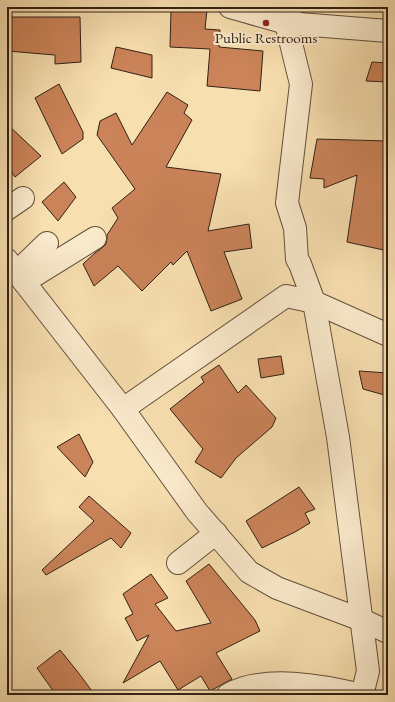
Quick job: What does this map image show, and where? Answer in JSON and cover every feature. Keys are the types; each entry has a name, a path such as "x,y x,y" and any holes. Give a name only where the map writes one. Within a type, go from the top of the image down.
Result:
{"street":[{"path":"230,7 388,31"},
{"path":"234,693 264,684 298,684 335,689 361,695 368,672 338,437 314,302 297,259 295,228 287,203 301,84 288,15"},
{"path":"16,271 95,238"},
{"path":"16,271 47,244"},
{"path":"16,271 123,409 197,512 249,572 277,588 362,620 388,632"},
{"path":"123,409 286,296 314,302 388,335"},
{"path":"178,563 216,533"}],"building":[{"path":"171,10 207,10 205,29 220,30 219,47 263,51 260,91 207,86 210,49 170,47"},
{"path":"7,17 80,17 81,62 55,64 55,55 7,51"},
{"path":"116,47 152,55 152,78 111,68"},
{"path":"372,62 388,63 388,82 366,81"},
{"path":"59,84 83,132 83,139 62,154 35,98"},
{"path":"167,92 188,105 184,113 192,120 166,167 221,174 208,231 249,224 252,248 224,252 242,299 211,311 187,251 173,265 171,262 142,291 118,266 94,286 83,264 106,244 107,235 118,218 112,208 135,189 97,135 100,121 116,113 132,145"},
{"path":"7,124 41,156 15,177 7,166"},
{"path":"317,139 388,141 388,251 347,242 357,175 324,188 324,179 310,178"},
{"path":"64,182 76,197 58,221 42,202"},
{"path":"281,356 284,374 261,378 258,359"},
{"path":"219,365 238,393 246,385 276,418 272,427 236,458 221,478 195,462 203,449 170,409 204,382 201,377"},
{"path":"359,371 388,373 388,396 363,389"},
{"path":"79,434 93,462 85,477 57,447"},
{"path":"299,487 315,509 305,513 310,523 262,548 246,521"},
{"path":"89,496 131,533 121,548 111,538 46,575 42,570 94,521 79,507"},
{"path":"209,564 255,620 260,631 216,653 232,679 210,691 201,676 178,690 160,661 123,683 149,635 137,641 125,618 133,614 123,594 151,574 168,598 155,604 176,631 211,623 186,581"},
{"path":"60,650 95,695 56,695 37,668"}],"place":[{"name":"Public Restrooms","path":"266,23"}]}
